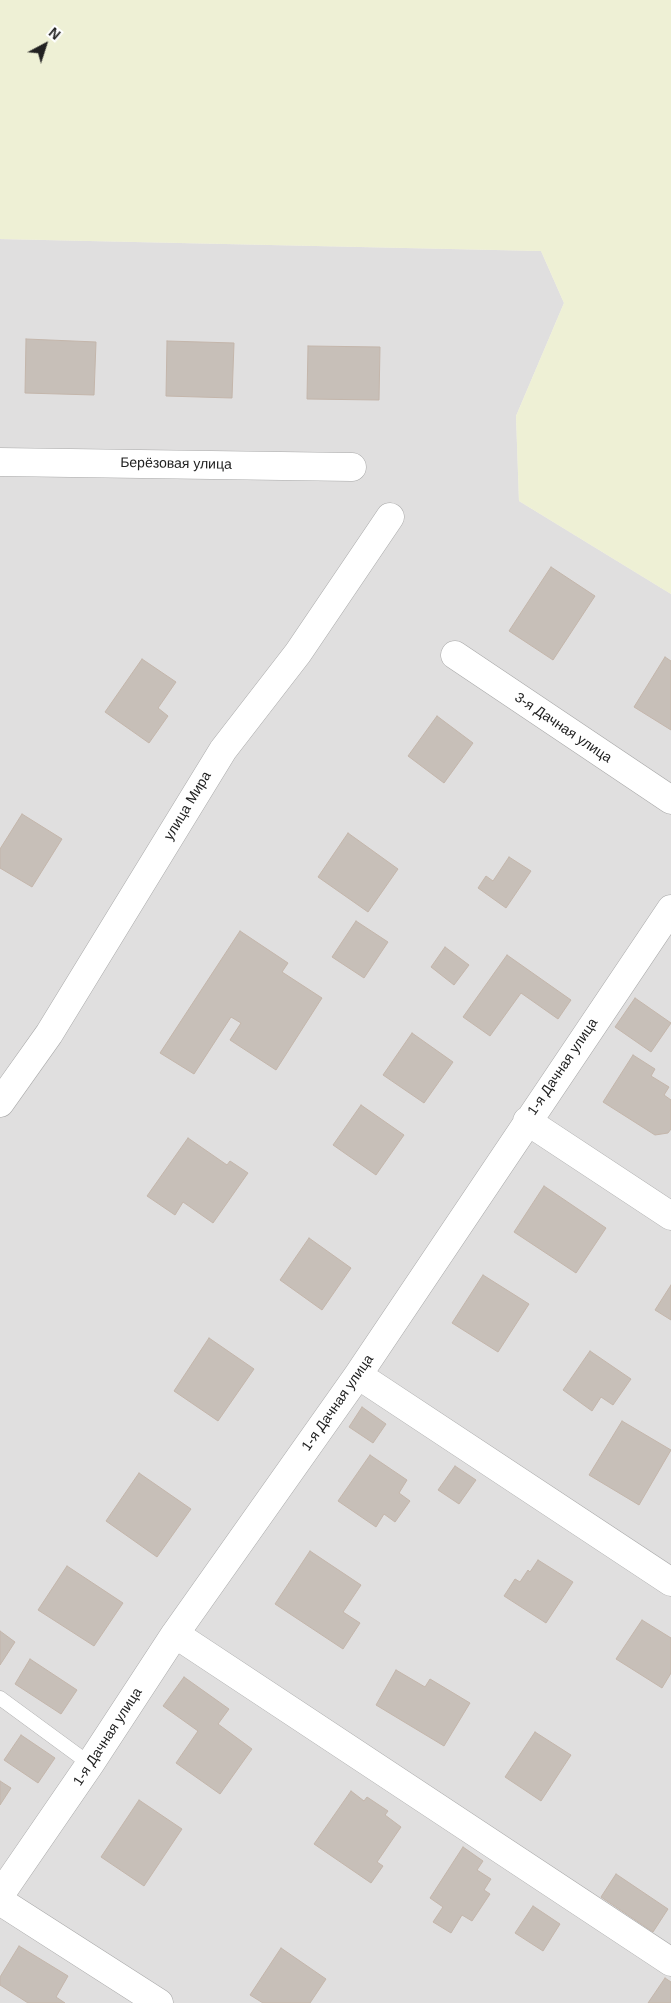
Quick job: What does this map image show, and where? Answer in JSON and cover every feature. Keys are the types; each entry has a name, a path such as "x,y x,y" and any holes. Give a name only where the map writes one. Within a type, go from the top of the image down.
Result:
{"street":[{"name":"Берёзовая улица","path":"0,462 352,467"},
{"name":"улица Мира","path":"0,1103 50,1034 223,750 298,653 390,518"},
{"name":"3-я Дачная улица","path":"454,655 671,800"},
{"name":"1-я Дачная улица","path":"0,1895 90,1764 175,1634 358,1375 671,909"},
{"path":"527,1121 671,1216"},
{"path":"358,1375 671,1582"},
{"path":"175,1634 671,1962"},
{"path":"0,1900 159,2003"}],"lane":[{"path":"0,1698 90,1764"}],"shaded area":[{"path":"0,239 541,251 564,303 516,416 519,501 671,594 671,2003 0,2003"}],"green space":[{"path":"0,0 671,0 671,594 519,501 516,416 564,303 541,251 0,239"}],"building":[{"path":"26,339 96,342 94,395 25,393"},
{"path":"167,341 234,343 232,398 166,396"},
{"path":"308,346 380,347 379,400 307,399"},
{"path":"551,567 595,596 553,660 509,631"},
{"path":"665,657 671,661 671,730 634,707"},
{"path":"142,659 176,682 158,708 168,716 149,743 105,712"},
{"path":"437,716 473,743 444,783 408,756"},
{"path":"22,814 62,839 32,887 0,868 0,849"},
{"path":"348,833 398,869 368,912 318,877"},
{"path":"509,857 531,871 506,908 478,888 486,876 493,881"},
{"path":"356,921 388,942 364,978 332,957"},
{"path":"240,931 288,963 282,972 322,998 276,1070 230,1040 241,1023 231,1017 194,1074 160,1053"},
{"path":"445,947 469,965 454,985 431,967"},
{"path":"507,955 571,1000 558,1019 521,993 490,1036 463,1017"},
{"path":"635,998 671,1023 651,1052 615,1027"},
{"path":"412,1033 453,1062 424,1103 383,1075"},
{"path":"633,1055 655,1069 651,1076 669,1087 664,1095 671,1100 671,1129 668,1133 655,1135 603,1102"},
{"path":"361,1105 404,1135 376,1175 333,1145"},
{"path":"188,1138 227,1165 230,1161 248,1173 213,1223 183,1202 175,1215 147,1196"},
{"path":"544,1186 606,1228 576,1273 514,1232"},
{"path":"309,1238 351,1268 322,1310 280,1280"},
{"path":"483,1275 529,1304 498,1352 452,1323"},
{"path":"671,1285 671,1320 655,1310"},
{"path":"209,1338 254,1369 218,1421 174,1391"},
{"path":"590,1351 631,1379 613,1405 601,1397 592,1411 563,1390"},
{"path":"362,1407 386,1424 373,1443 349,1427"},
{"path":"622,1421 671,1450 639,1505 589,1475"},
{"path":"370,1455 407,1480 399,1493 410,1501 395,1522 384,1514 376,1527 338,1501"},
{"path":"455,1466 476,1480 459,1504 438,1490"},
{"path":"139,1473 191,1509 157,1557 106,1521"},
{"path":"310,1551 361,1585 343,1612 360,1623 343,1649 275,1604"},
{"path":"538,1560 573,1582 546,1623 504,1596 515,1579 520,1582"},
{"path":"67,1566 123,1603 94,1646 38,1610"},
{"path":"642,1620 671,1638 671,1673 662,1688 616,1659"},
{"path":"0,1631 15,1642 0,1665"},
{"path":"30,1659 77,1690 61,1714 15,1684"},
{"path":"396,1670 425,1687 430,1679 470,1703 444,1746 376,1705"},
{"path":"184,1677 229,1709 218,1724 252,1749 220,1794 176,1763 198,1731 163,1706"},
{"path":"535,1732 571,1755 541,1801 505,1777"},
{"path":"21,1735 55,1758 38,1783 4,1760"},
{"path":"0,1781 11,1788 0,1805"},
{"path":"351,1791 364,1801 367,1797 388,1811 385,1815 401,1827 377,1862 383,1866 371,1883 314,1844"},
{"path":"139,1800 182,1829 144,1886 101,1857"},
{"path":"463,1847 483,1861 477,1870 491,1879 484,1890 490,1894 472,1921 462,1915 451,1933 433,1922 443,1907 430,1898"},
{"path":"616,1874 668,1909 653,1932 601,1897"},
{"path":"533,1906 560,1924 543,1951 515,1933"},
{"path":"19,1946 68,1976 56,1997 65,2003 28,2003 0,1985 0,1977"},
{"path":"281,1948 326,1979 310,2003 263,2003 250,1995"},
{"path":"665,1978 671,1982 671,2003 648,2003"}]}
